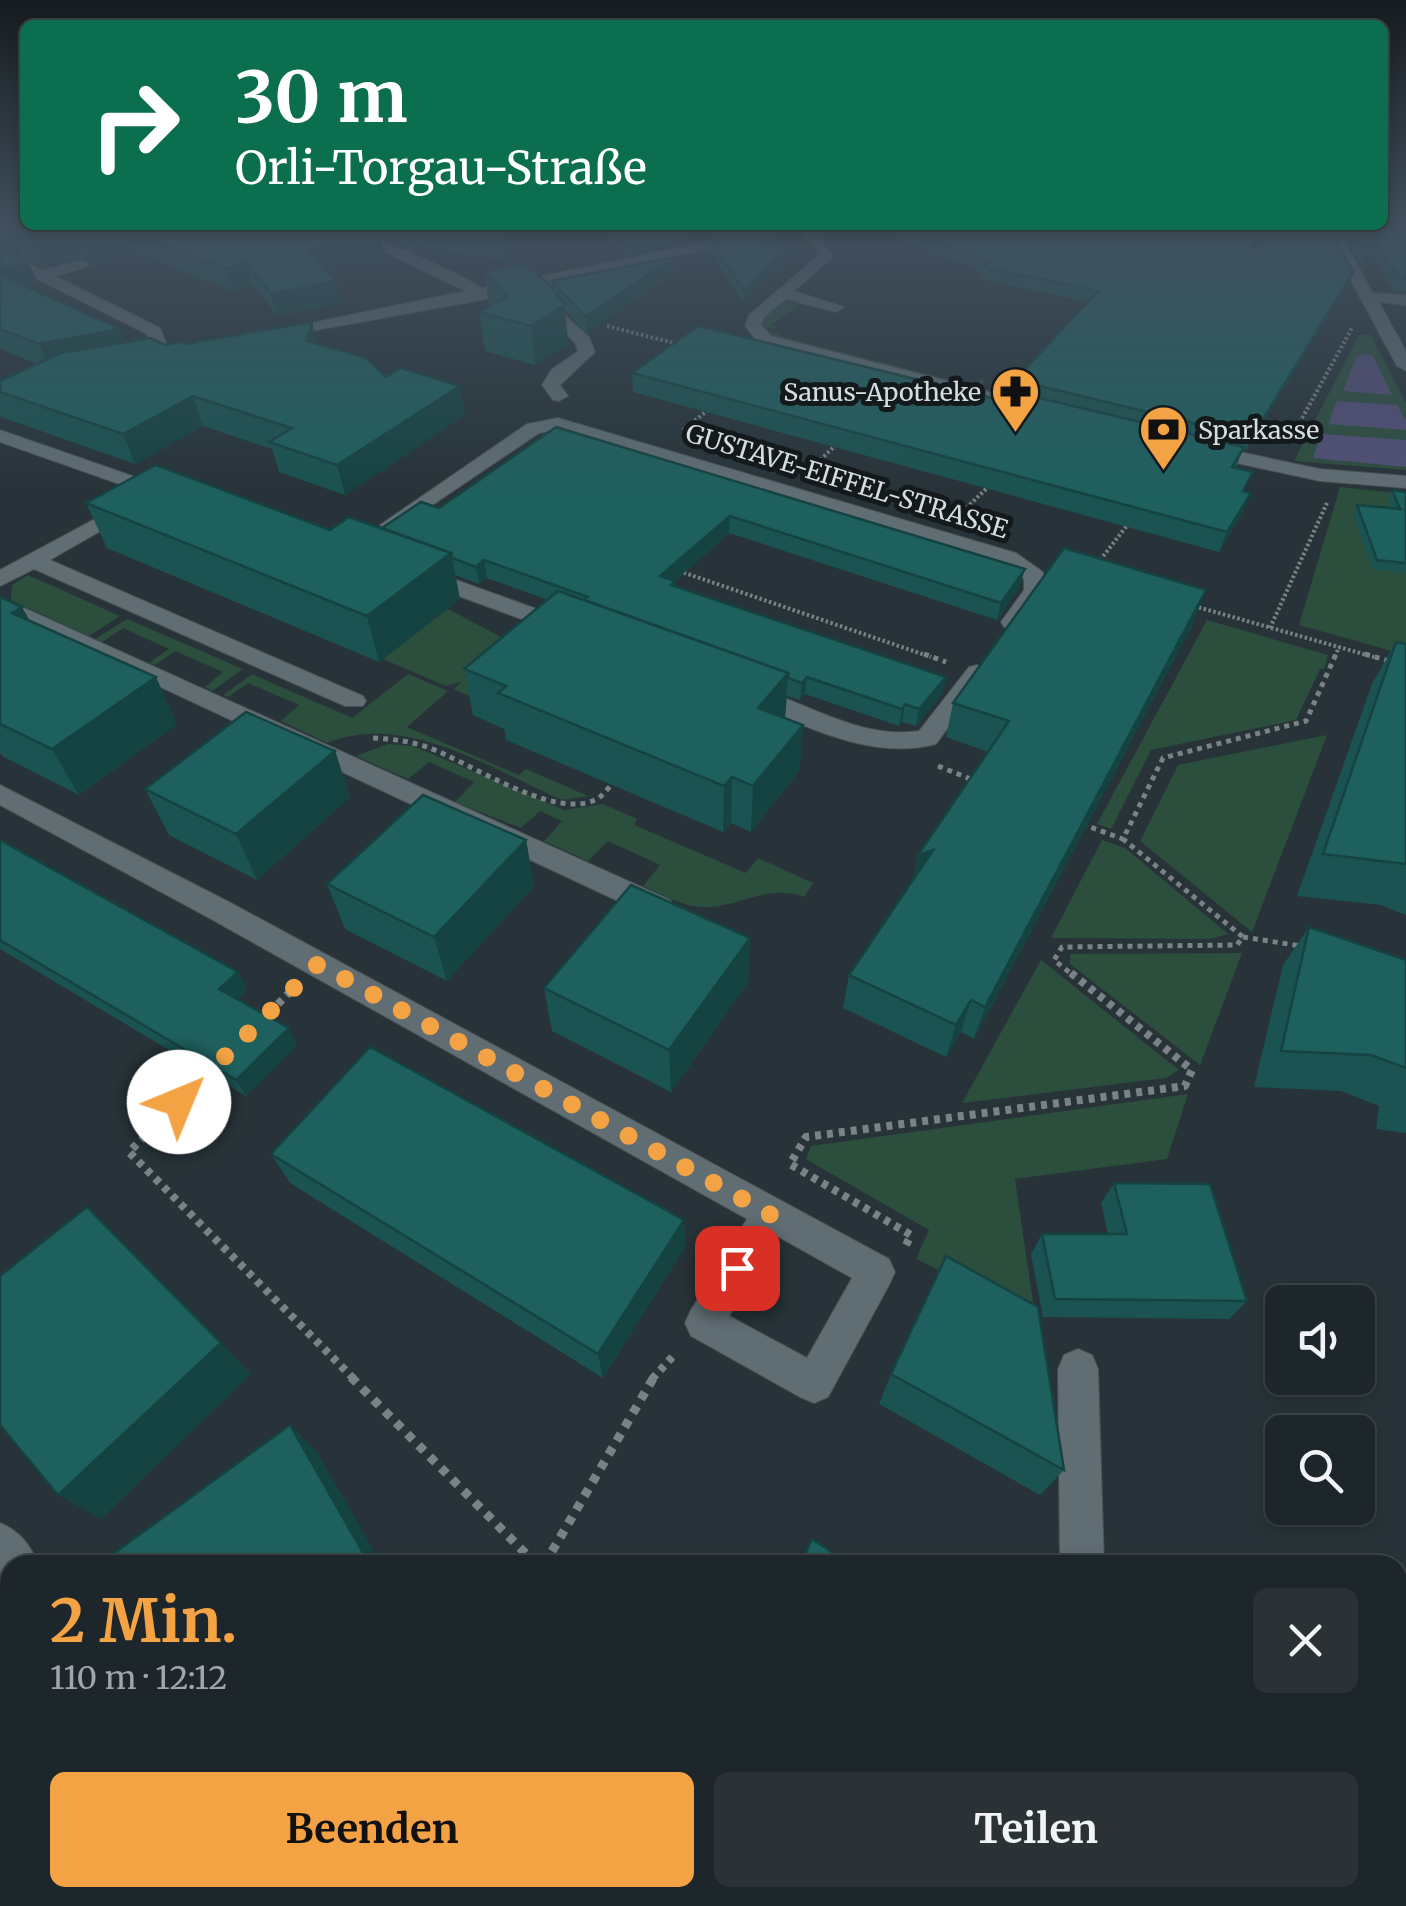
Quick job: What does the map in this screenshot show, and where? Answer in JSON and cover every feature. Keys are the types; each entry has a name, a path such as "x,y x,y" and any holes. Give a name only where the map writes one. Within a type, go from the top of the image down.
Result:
{"street":[{"path":"120,314 154,331 162,358"},
{"path":"262,339 387,314"},
{"path":"556,314 583,342 587,352 558,374 551,385 559,396"},
{"path":"760,314 753,320 765,340 1044,411"},
{"path":"1379,314 1406,366"},
{"path":"992,398 1009,380"},
{"name":"GUSTAVE-EIFFEL-STRASSE","path":"369,540 534,428 558,424 1023,565 1036,578 1035,590 927,738 874,740 723,684"},
{"path":"0,436 157,492 186,496"},
{"path":"1190,447 1275,468 1406,482"},
{"path":"0,579 157,492"},
{"path":"32,560 354,701"},
{"path":"400,567 595,638"},
{"path":"0,604 691,922"},
{"path":"0,794 318,964 876,1272 814,1383 704,1323 770,1214"},
{"path":"1078,1370 1082,1555"}],"path":[{"path":"562,319 585,320 690,347"},
{"path":"1275,468 1353,327 1382,319"},
{"path":"1270,628 1322,510"},
{"path":"1023,565 1089,575 1133,519"},
{"path":"676,570 913,650"},
{"path":"1179,602 1406,666"},
{"path":"1123,839 1163,758 1306,721 1339,648"},
{"path":"334,759 349,746 369,739 410,740 562,804 596,800 618,778"},
{"path":"874,740 993,788"},
{"path":"1079,823 1123,839 1242,936 1320,949"},
{"path":"876,1272 902,1253 911,1235 790,1164 806,1137 1185,1086 1192,1070 1054,960 1062,947 1237,944 1242,936"},
{"path":"250,1032 318,964"},
{"path":"223,1058 129,1152 530,1555"},
{"path":"546,1555 653,1378"}],"green space":[{"path":"767,314 786,314 771,325 777,327 764,329 768,334 782,332 778,336 975,386 981,379 985,381 980,387 970,388 772,338 761,330 758,322"},
{"path":"1370,334 1406,403 1406,470 1294,461 1359,335"},
{"path":"1340,487 1406,494 1372,569 1406,573 1406,655 1299,625"},
{"path":"28,575 120,616 89,636 11,600 12,585"},
{"path":"448,609 503,638 487,704 454,689 461,682 446,686 383,659"},
{"path":"127,619 243,669 212,691 205,687 223,672 175,651 155,665 149,663 169,649 123,628 102,642 95,639"},
{"path":"1207,620 1328,655 1324,669 1320,669 1296,720 1151,750 1111,829 1097,824"},
{"path":"252,674 352,718 408,674 448,691 407,727 519,775 526,769 588,796 562,800 477,760 417,739 357,735 327,743 281,721 299,705 248,683 228,697 223,695"},
{"path":"1327,735 1252,932 1140,841 1178,765"},
{"path":"388,744 413,746 564,810 603,804 637,819 634,825 746,873 758,858 813,883 804,897 780,893 711,907 684,904 643,886 660,865 608,841 588,861 544,841 562,821 540,811 521,828 455,802 474,782 429,762 408,779 356,756"},
{"path":"1102,840 1125,848 1228,934 1210,939 1051,938"},
{"path":"1242,953 1200,1065 1070,964 1070,954"},
{"path":"1041,960 1179,1070 1166,1078 962,1103"},
{"path":"1188,1094 1167,1159 1015,1179 1035,1316 916,1259 929,1230 806,1159 811,1146"}],"shaded area":[{"path":"1373,356 1392,395 1343,391 1356,357"},
{"path":"1337,401 1397,405 1406,420 1406,430 1328,424"},
{"path":"1321,434 1406,440 1406,467 1313,458"}],"building":[{"path":"0,314 87,314 120,329 39,344 0,329"},
{"path":"486,314 551,314 531,326"},
{"path":"1077,314 1327,314 1252,437 1015,380"},
{"path":"312,322 307,341 367,358 386,377 401,368 460,386 337,465 269,442 292,428 193,396 123,434 0,392 0,381 61,353 151,338 165,345 184,341 185,344"},
{"path":"698,326 993,398 1002,389 1244,447 1232,467 1253,472 1243,491 1251,493 1227,532 632,373"},
{"path":"556,427 1025,569 1001,603 730,516 660,576 675,581 671,585 946,677 919,709 905,704 902,709 807,677 802,683 788,678 788,673 584,600 588,597 484,560 476,567 452,558 451,553 382,528 421,502 439,508"},
{"path":"156,465 330,530 349,517 451,553 367,616 86,503"},
{"path":"1392,490 1406,492 1406,563 1377,560 1357,505 1400,509"},
{"path":"1064,548 1206,590 985,1007 971,1000 956,1025 849,975 933,850 918,855 1009,721 953,703"},
{"path":"558,591 788,673 758,708 803,725 753,786 732,777 724,786 498,693 506,686 464,669"},
{"path":"0,597 22,607 12,613 156,677 52,749 0,724"},
{"path":"1396,642 1406,644 1406,864 1323,854"},
{"path":"246,712 335,751 236,834 145,789"},
{"path":"423,795 526,840 434,937 327,884"},
{"path":"0,840 238,972 219,989 289,1028 236,1080 0,940"},
{"path":"631,885 750,938 669,1050 544,988"},
{"path":"1309,927 1406,960 1406,1068 1371,1055 1281,1051"},
{"path":"370,1047 684,1220 598,1354 271,1154"},
{"path":"1114,1183 1210,1184 1247,1301 1055,1299 1042,1234 1127,1234"},
{"path":"87,1207 221,1343 58,1495 0,1425 0,1276"},
{"path":"946,1256 1038,1307 1064,1470 891,1374"},
{"path":"290,1425 364,1555 112,1555"},
{"path":"812,1539 837,1555 805,1555"}],"place":[{"name":"Sanus-Apotheke","path":"1016,434"},
{"name":"Sparkasse","path":"1163,472"}],"route":[{"path":"179,1102 318,964 770,1214 737,1268"}]}
